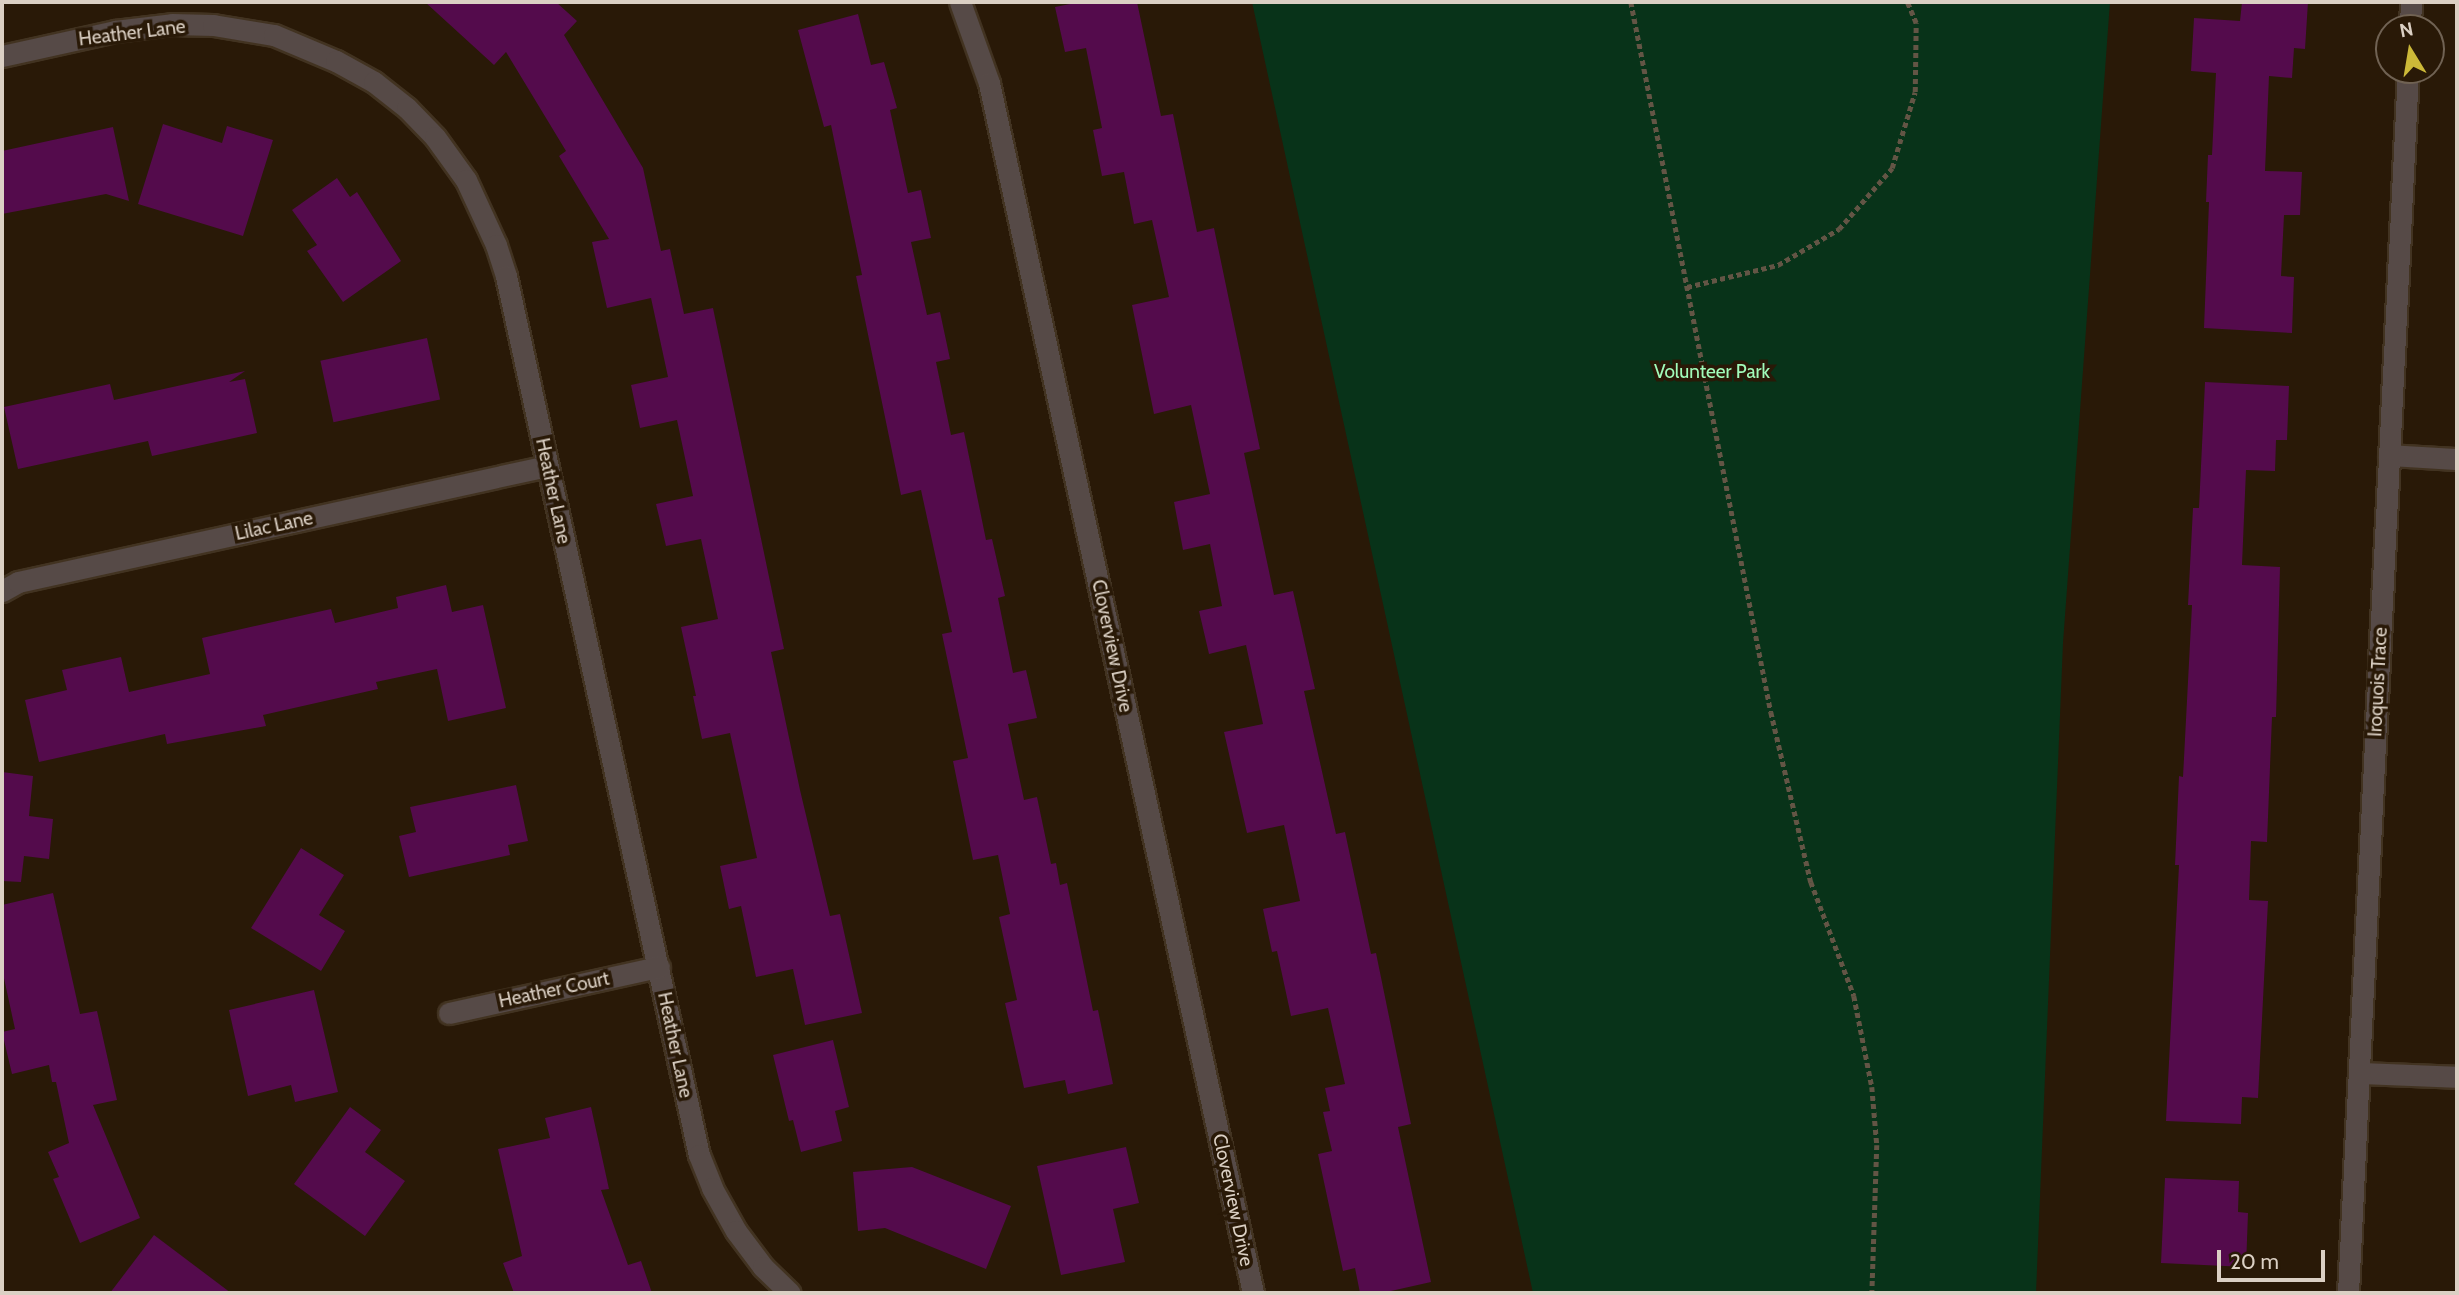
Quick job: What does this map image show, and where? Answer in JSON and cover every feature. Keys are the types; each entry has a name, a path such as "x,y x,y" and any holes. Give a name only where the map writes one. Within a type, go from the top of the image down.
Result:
{"street":[{"name":"Cloverview Drive","path":"960,2 989,83 1253,1293"},
{"name":"Heather Lane","path":"2,56 115,31 172,24 213,25 274,35 336,61 382,88 407,108 435,137 466,180 496,244 699,1155 712,1188 750,1249 790,1293"},
{"name":"Iroquois Trace","path":"2348,1293 2407,84"},
{"path":"2389,455 2457,458"},
{"name":"Lilac Lane","path":"2,591 18,582 547,466"},
{"name":"Heather Court","path":"449,1013 659,967"},
{"path":"2359,1073 2457,1077"}],"path":[{"path":"1631,2 1789,791 1811,882 1854,996 1872,1087 1877,1145 1872,1293"},
{"path":"1687,288 1778,265 1839,229 1892,168 1915,92 1916,23 1907,2"}],"green space":[{"name":"Volunteer Park","path":"1252,2 2110,2 2063,643 2036,1293 1533,1293"}],"building":[{"path":"425,2 556,2 577,21 564,35 643,168 661,251 670,249 684,314 713,308 784,649 771,652 800,790 830,916 840,914 862,1013 805,1025 793,969 756,977 741,906 729,909 720,866 757,858 730,733 702,739 693,696 696,696 681,627 718,619 701,539 666,546 656,504 693,496 677,420 640,428 631,385 668,377 651,298 607,308 592,242 609,239 559,156 566,151 506,52 494,65"},
{"path":"1080,2 1137,2 1161,116 1173,114 1197,232 1214,228 1260,449 1244,453 1274,595 1293,591 1315,689 1304,691 1336,834 1345,832 1371,954 1376,953 1411,1124 1398,1127 1431,1282 1382,1293 1360,1293 1355,1268 1343,1271 1318,1154 1332,1151 1323,1112 1330,1111 1325,1088 1345,1084 1328,1008 1291,1016 1277,951 1272,952 1263,909 1300,901 1284,825 1247,833 1224,732 1263,724 1246,645 1209,654 1199,611 1222,606 1210,544 1183,550 1174,502 1210,494 1191,405 1154,414 1132,305 1169,297 1152,220 1134,224 1124,172 1102,176 1093,130 1102,128 1086,48 1065,52 1055,7"},
{"path":"2242,2 2308,2 2305,49 2294,48 2292,78 2269,76 2265,171 2302,172 2300,215 2284,215 2281,276 2294,277 2292,333 2204,328 2208,155 2212,155 2216,73 2191,71 2194,18 2240,21"},
{"path":"858,14 871,65 884,62 897,108 890,110 908,193 921,190 931,238 911,242 927,315 940,312 950,359 936,362 951,435 964,432 986,540 992,539 1005,596 998,598 1013,673 1026,670 1037,718 1008,724 1024,800 1037,797 1051,864 1056,863 1060,885 1067,883 1093,1011 1098,1010 1113,1084 1068,1094 1065,1080 1024,1088 1005,1003 1017,1000 999,917 1010,914 998,855 973,860 953,761 968,758 942,634 952,632 921,490 901,495 856,276 862,275 831,125 824,127 798,30"},
{"path":"163,124 222,143 227,126 273,140 243,236 138,204"},
{"path":"113,127 129,201 106,194 2,214 2,151"},
{"path":"337,178 350,197 357,192 401,261 343,302 307,251 317,245 292,210"},
{"path":"427,338 440,400 333,422 320,361"},
{"path":"245,371 229,382 245,379 257,433 152,456 148,441 18,469 4,407 110,384 114,400"},
{"path":"2205,382 2289,386 2287,440 2276,440 2275,471 2246,470 2242,565 2280,567 2276,717 2272,717 2267,842 2251,841 2249,900 2268,901 2258,1098 2242,1097 2241,1124 2166,1121 2179,865 2175,865 2179,776 2183,777 2192,605 2188,605 2193,508 2199,508"},
{"path":"446,585 452,612 483,605 506,708 448,721 437,669 376,682 378,689 263,715 266,726 167,744 165,734 39,762 25,700 67,690 62,670 121,657 129,692 210,674 202,638 331,609 335,623 398,608 396,597"},
{"path":"2,772 33,776 29,816 53,819 49,859 24,856 21,882 2,881"},
{"path":"516,785 528,841 508,845 510,855 409,877 399,836 416,832 410,807"},
{"path":"301,848 344,875 319,915 345,931 321,971 251,928"},
{"path":"53,893 80,1014 97,1011 117,1100 93,1105 140,1218 80,1243 53,1179 59,1177 48,1152 69,1143 56,1082 52,1082 49,1065 12,1074 2,1032 15,1029 2,969 2,905"},
{"path":"314,990 338,1092 295,1102 291,1085 248,1096 229,1010"},
{"path":"833,1040 849,1107 835,1111 842,1141 801,1152 793,1120 789,1121 773,1055"},
{"path":"350,1107 381,1130 365,1152 405,1181 365,1236 294,1184"},
{"path":"591,1107 609,1189 601,1190 628,1265 641,1261 652,1293 514,1293 503,1263 522,1256 498,1149 550,1138 545,1118"},
{"path":"1126,1147 1139,1203 1113,1209 1125,1262 1061,1275 1037,1166"},
{"path":"912,1167 1011,1206 986,1269 885,1228 858,1231 853,1172"},
{"path":"2165,1178 2239,1181 2238,1212 2248,1213 2246,1267 2161,1263"},
{"path":"154,1235 231,1293 110,1293"}]}
